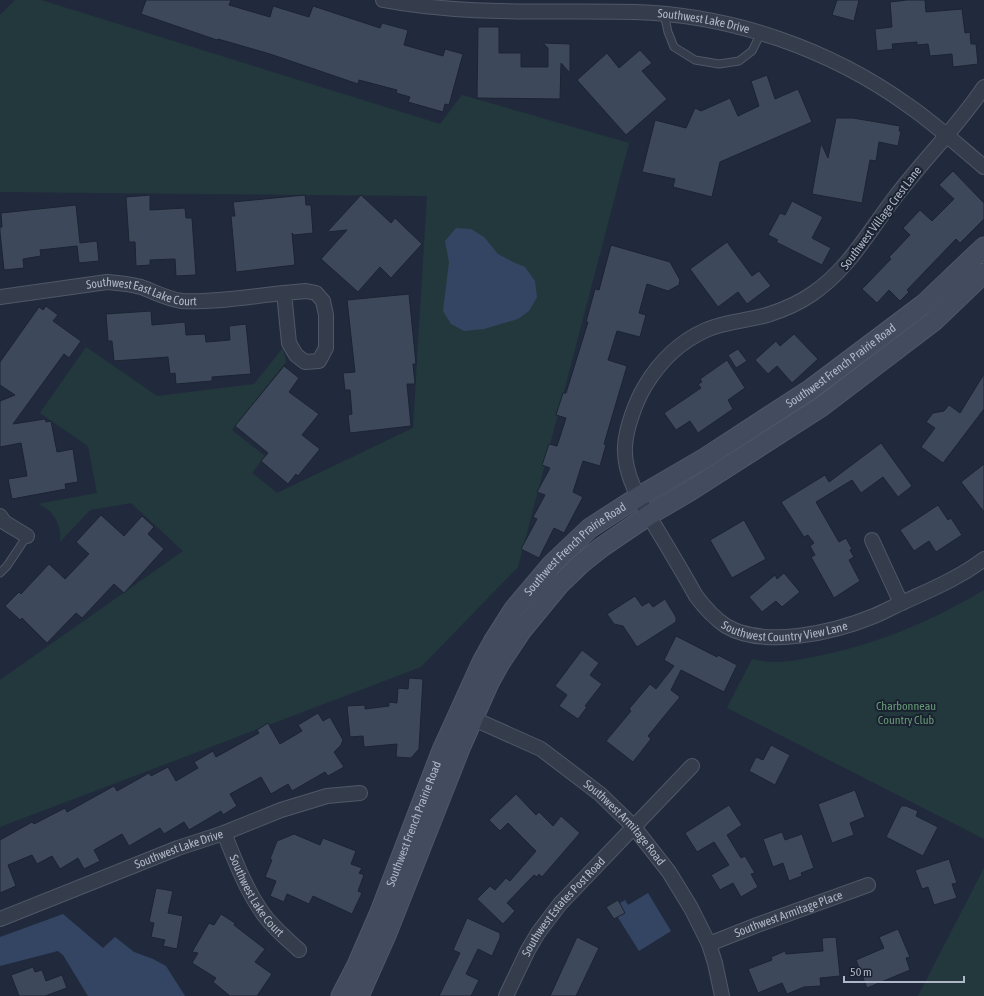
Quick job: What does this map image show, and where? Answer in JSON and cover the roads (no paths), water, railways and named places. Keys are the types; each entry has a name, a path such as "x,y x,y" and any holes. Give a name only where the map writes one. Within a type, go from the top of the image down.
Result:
{"street":[{"name":"Southwest Lake Drive","path":"383,0 434,7 477,10 635,12 664,14 734,26 761,33 813,52 864,77 910,106 984,167"},
{"name":"Southwest Village Crest Lane","path":"638,497 626,462 625,446 629,427 642,391 652,374 664,359 692,337 707,329 722,324 767,315 797,303 826,284 852,258 896,196 947,136 984,87"},
{"name":"Southwest French Prairie Road","path":"359,996 387,933 493,642 514,609 542,575 590,528 638,497 705,458 811,389 924,304 984,246"},
{"name":"Southwest French Prairie Road","path":"341,996 380,912 442,750 522,630 559,585 583,562 602,547 649,515 690,491 821,406 934,321 984,274"},
{"name":"Southwest East Lake Court","path":"0,297 107,282 142,288 162,296 181,300 204,301 284,293 306,291 316,293 323,301 327,330 326,348 319,361 305,362 296,355 289,343 284,293"},
{"name":"Southwest Country View Lane","path":"638,497 696,596 705,608 727,626 754,636 768,638 798,636 828,631 873,616 949,582 984,559"},
{"path":"0,516 4,522 27,536"},
{"path":"872,540 901,603"},
{"name":"Southwest Armitage Road","path":"466,715 540,749 600,794 633,826 669,872 691,908 709,944 715,963 722,996"},
{"name":"Southwest Estates Post Road","path":"506,996 528,950 538,933 560,904 692,766"},
{"name":"Southwest Lake Drive","path":"0,919 178,848 224,833 280,810 327,796 360,793"},
{"name":"Southwest Lake Court","path":"224,833 247,888 262,912 280,934 299,950"},
{"name":"Southwest Armitage Place","path":"709,944 757,924 868,885"}],"lane":[{"path":"664,14 668,32 674,47 695,60 719,64 739,61 752,51 761,33"},
{"path":"0,573 7,566 27,536"}],"water":[{"path":"456,228 471,229 484,237 498,254 525,267 535,281 537,297 529,311 518,319 484,329 464,331 451,324 443,311 449,262 445,241"},
{"path":"648,893 671,931 639,951 612,908 625,900 628,905"},
{"path":"63,914 103,948 115,937 134,952 153,959 166,966 185,996 88,996 63,955 58,951 0,966 0,937"}],"park label":[{"name":"Charbonneau Country Club","path":"906,713"}]}
